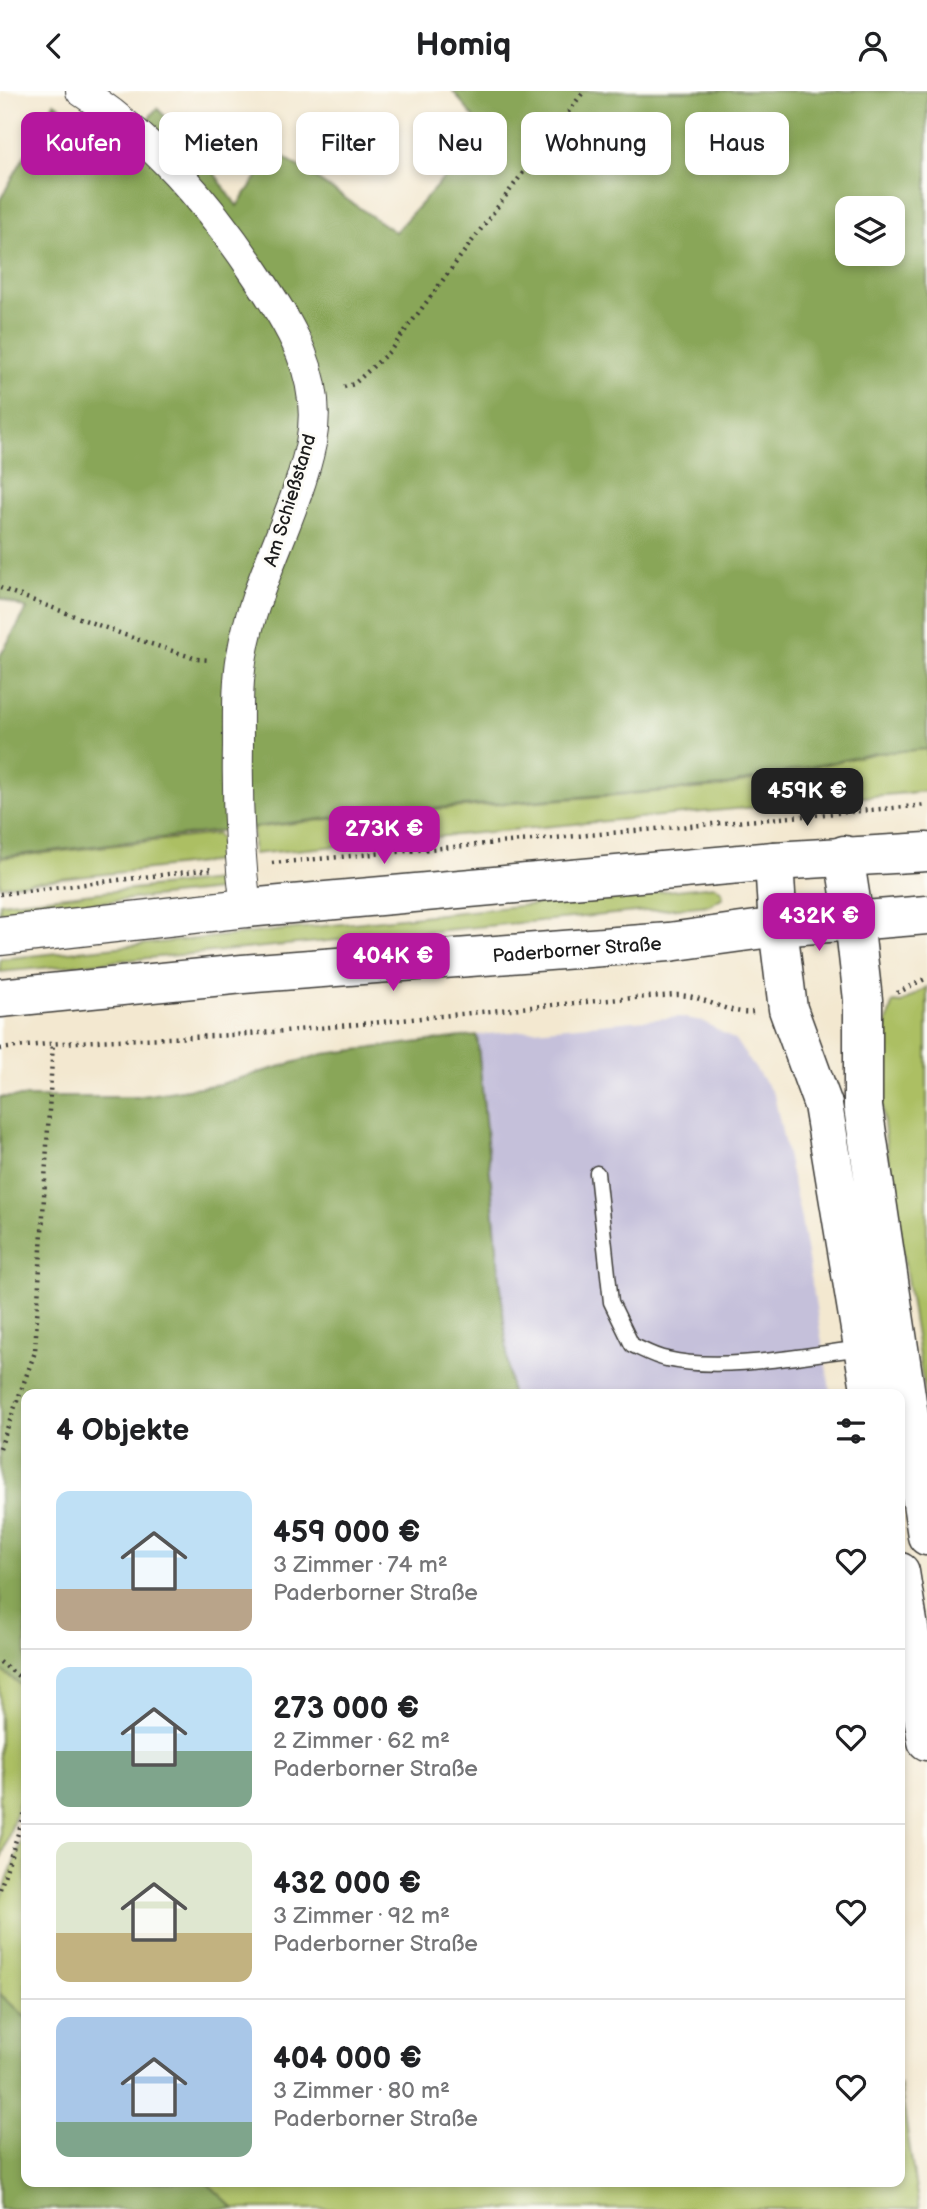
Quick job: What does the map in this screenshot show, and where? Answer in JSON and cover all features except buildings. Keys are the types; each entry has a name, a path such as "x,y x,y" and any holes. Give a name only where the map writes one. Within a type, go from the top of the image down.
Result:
{"main road":[{"path":"0,936 246,908 844,855 927,852"},
{"path":"844,855 863,1000 863,1107 927,1536"},
{"path":"774,861 778,927 788,1009 823,1105 870,1389"},
{"name":"Paderborner Straße","path":"0,998 243,974 669,942 778,927 927,915"},
{"path":"905,1603 927,1741"}],"street":[{"name":"Am Schießstand","path":"81,91 110,110 172,165 218,218 290,327 306,362 314,396 311,443 242,653 237,740 241,866 246,908"}],"lane":[{"path":"597,1173 611,1302 632,1345 666,1359 699,1363 780,1358 863,1347"}],"path":[{"path":"314,396 354,384 390,351 584,91"},
{"path":"0,589 197,659 218,660 242,653"},
{"path":"0,894 241,866 554,835 927,805"},
{"path":"863,1000 891,995 927,978"},
{"path":"0,1049 53,1042 258,1033 547,1003 677,995 695,995 745,1013 788,1009"},
{"path":"22,1389 35,1352 53,1042"},
{"path":"0,1448 21,1390"},
{"path":"0,1662 21,1678"},
{"path":"0,1889 21,1824"}],"shaded area":[{"path":"679,1017 702,1021 735,1040 774,1095 801,1219 830,1389 510,1389 477,1035"}],"green space":[{"path":"453,91 927,91 927,749 876,753 721,786 372,813 0,857 0,656 27,609 0,598 0,200 21,162 21,175 145,175 145,122 157,108 161,112 159,175 216,175 237,206 258,175 282,175 282,156 296,165 296,175 311,175 395,232 447,175 507,175 507,112 469,112"},
{"path":"54,103 68,112 49,112"},
{"path":"927,749 927,791 253,854 253,828 374,814 722,787 876,753"},
{"path":"217,834 226,845 219,861 0,886 0,858"},
{"path":"217,880 218,890 0,913 0,903"},
{"path":"715,886 722,891 723,897 710,905 0,972 0,959"},
{"path":"927,987 927,1408 887,1152 882,1058 893,1002 901,1003"},
{"path":"477,1035 510,1389 21,1389 21,1685 0,1669 0,1097 136,1097 220,1084 323,1054"},
{"path":"0,1669 21,1685 21,1797 0,1863"},
{"path":"21,1843 21,2013 0,1994 0,1900"},
{"path":"0,1994 21,2013 21,2187 211,2187 235,2209 0,2209"},
{"path":"905,2117 919,2209 235,2209 211,2187 905,2187"}]}
